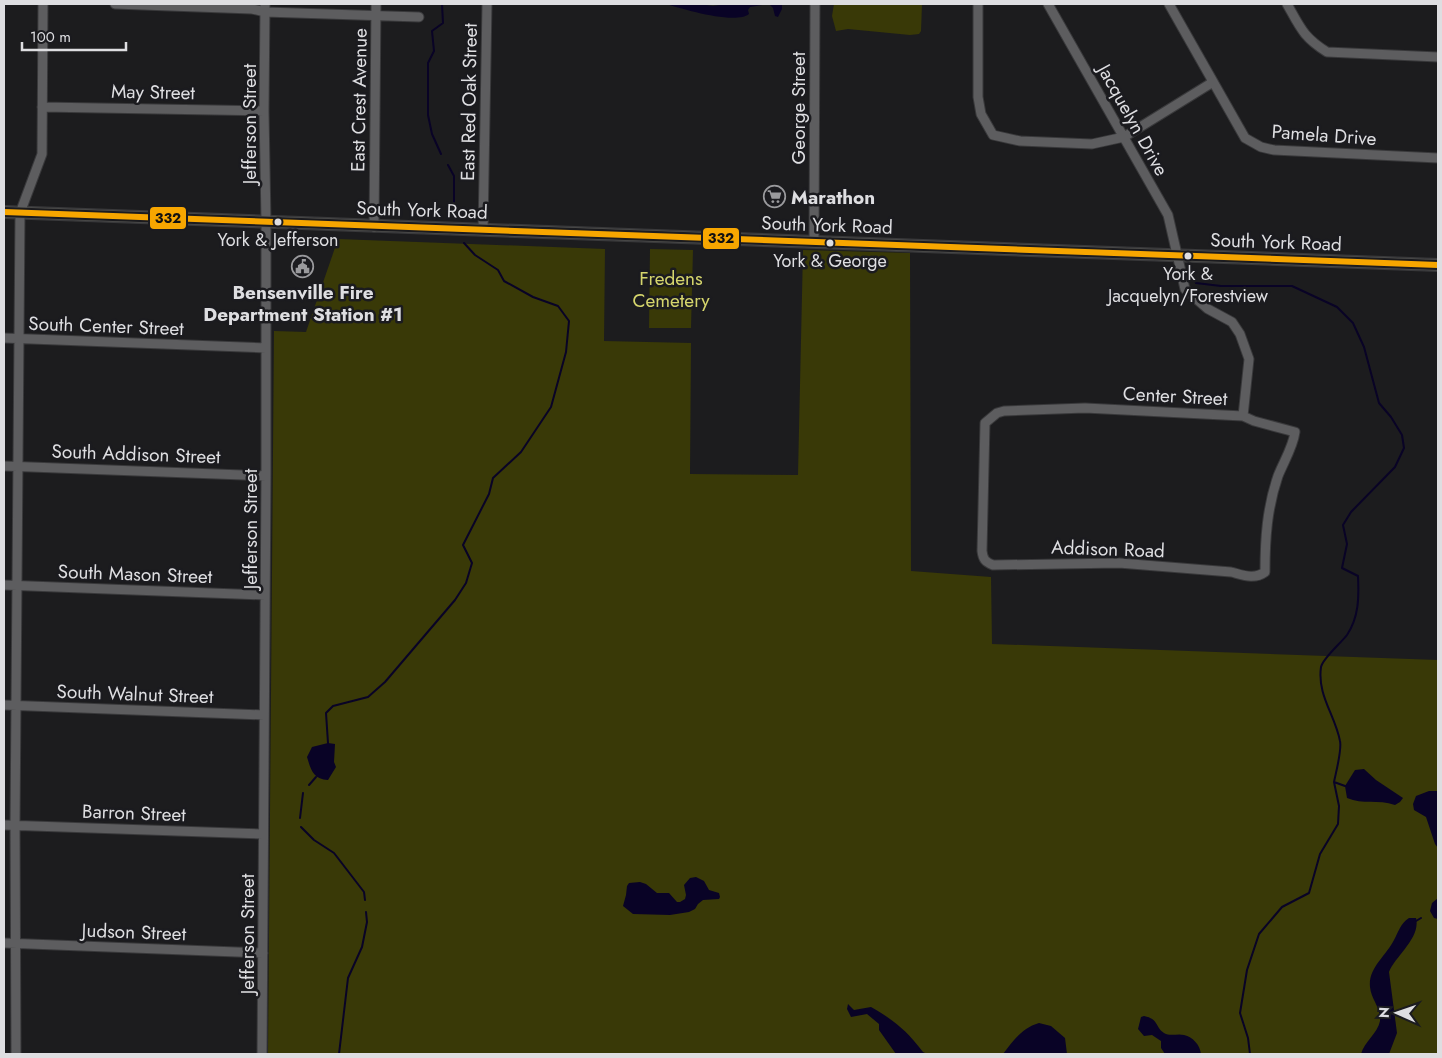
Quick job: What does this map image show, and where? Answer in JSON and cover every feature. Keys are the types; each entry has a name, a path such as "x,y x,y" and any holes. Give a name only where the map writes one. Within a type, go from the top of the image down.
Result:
{"main road":[{"name":"South York Road","path":"4,212 1438,265"}],"street":[{"path":"16,1054 15,825 20,213 42,154 44,4"},
{"path":"115,4 265,8 376,16 419,17"},
{"name":"East Crest Avenue","path":"374,226 376,4"},
{"name":"East Red Oak Street","path":"483,230 487,4"},
{"name":"George Street","path":"814,242 815,4"},
{"path":"978,4 978,97 981,114 993,135 1020,141 1092,144 1124,137 1213,82"},
{"name":"Jacquelyn Drive","path":"1048,4 1168,215 1185,289 1208,309 1232,322 1240,334 1249,359 1242,416"},
{"name":"Pamela Drive","path":"1169,4 1245,138 1261,147 1274,150 1438,158"},
{"path":"1287,4 1304,34 1315,45 1327,52 1438,58"},
{"name":"Jefferson Street","path":"262,1054 266,595 265,8"},
{"name":"May Street","path":"42,107 264,110"},
{"name":"South Center Street","path":"4,338 266,348"},
{"name":"Center Street","path":"985,561 982,551 985,423 997,413 1108,408 1242,416 1295,432 1294,439 1278,476"},
{"name":"South Addison Street","path":"4,466 266,476"},
{"name":"Addison Road","path":"985,561 993,565 1119,563 1259,576 1265,572 1265,539 1269,507 1278,476"},
{"name":"South Mason Street","path":"4,585 266,595"},
{"name":"South Walnut Street","path":"4,705 264,715"},
{"name":"Barron Street","path":"4,824 263,834"},
{"name":"Judson Street","path":"4,943 263,953"}],"green space":[{"path":"834,4 922,4 921,31 919,34 910,35 848,29 836,31 832,16"},
{"path":"338,239 605,249 604,341 691,343 690,474 798,475 803,250 910,253 911,571 991,577 992,644 1438,660 1438,1054 268,1054 274,331 306,332"},
{"name":"Fredens Cemetery","path":"650,249 693,250 691,328 649,328"}],"shaded area":[{"path":"666,4 713,6 726,4 769,4 750,7 748,10 749,14 733,18 709,15"},
{"path":"769,4 782,4 778,17 775,16 773,8"},
{"path":"328,743 335,744 334,762 336,767 328,780 316,776 311,770 307,757 312,747"},
{"path":"1364,769 1376,780 1403,798 1400,802 1395,805 1347,798 1345,786 1355,770"},
{"path":"1429,791 1438,791 1438,848 1426,817 1414,810 1413,804 1416,796"},
{"path":"696,877 704,881 709,890 719,893 719,899 703,900 695,909 689,912 670,915 633,914 623,906 629,883 640,882 646,884 657,893 669,893 677,902 680,902 685,899 686,895 684,885 690,878"},
{"path":"1438,898 1438,919 1434,918 1430,911 1432,903"},
{"path":"1409,918 1416,918 1415,933 1389,972 1397,1033 1389,1054 1361,1054 1365,1045 1377,1030 1380,1021 1379,1012 1370,987 1372,974 1378,962 1391,946 1402,925"},
{"path":"848,1004 854,1010 871,1007 879,1012 900,1026 927,1054 896,1054 879,1030 879,1024 867,1014 851,1017 847,1009"},
{"path":"1144,1016 1155,1021 1164,1033 1187,1036 1193,1040 1198,1045 1201,1054 1165,1054 1161,1048 1161,1041 1152,1035 1144,1036 1138,1029 1141,1017"},
{"path":"1039,1023 1051,1026 1065,1038 1067,1054 1003,1054 1023,1032"}],"waterway":[{"path":"441,154 432,134 428,115 428,63 434,51 432,31 443,23 442,4"},
{"path":"448,165 454,176 454,206 464,217"},
{"path":"328,743 326,713 333,706 368,697 385,682 455,600 466,583 472,563 463,545 489,494 493,478 521,452 551,407 566,352 569,321 558,306 533,297 504,281 498,270 475,255 464,243"},
{"path":"1192,274 1196,283 1221,286 1292,286 1337,307 1353,323 1364,347 1379,403 1391,417 1402,435 1404,448 1395,467 1351,512 1343,525 1347,544 1342,568 1358,576 1356,614 1347,635 1322,663 1320,677 1324,696 1340,741 1340,755 1334,782 1345,786"},
{"path":"309,785 316,777"},
{"path":"1250,1054 1248,1038 1240,1013 1247,970 1259,934 1282,907 1309,893 1320,854 1338,824 1339,806 1334,782"},
{"path":"300,818 303,793"},
{"path":"301,827 314,840 334,853 364,892 365,900"},
{"path":"339,1054 348,978 362,947 367,922 366,912"},
{"path":"1416,921 1421,918"}],"transit line":[{"name":"332","path":"4,212 1438,265"}],"place":[{"name":"Marathon","path":"775,197"},
{"name":"York & Jefferson","path":"278,222"},
{"name":"York & George","path":"830,243"},
{"name":"York & Jacquelyn/Forestview","path":"1188,256"},
{"name":"Bensenville Fire Department Station #1","path":"303,266"}]}
